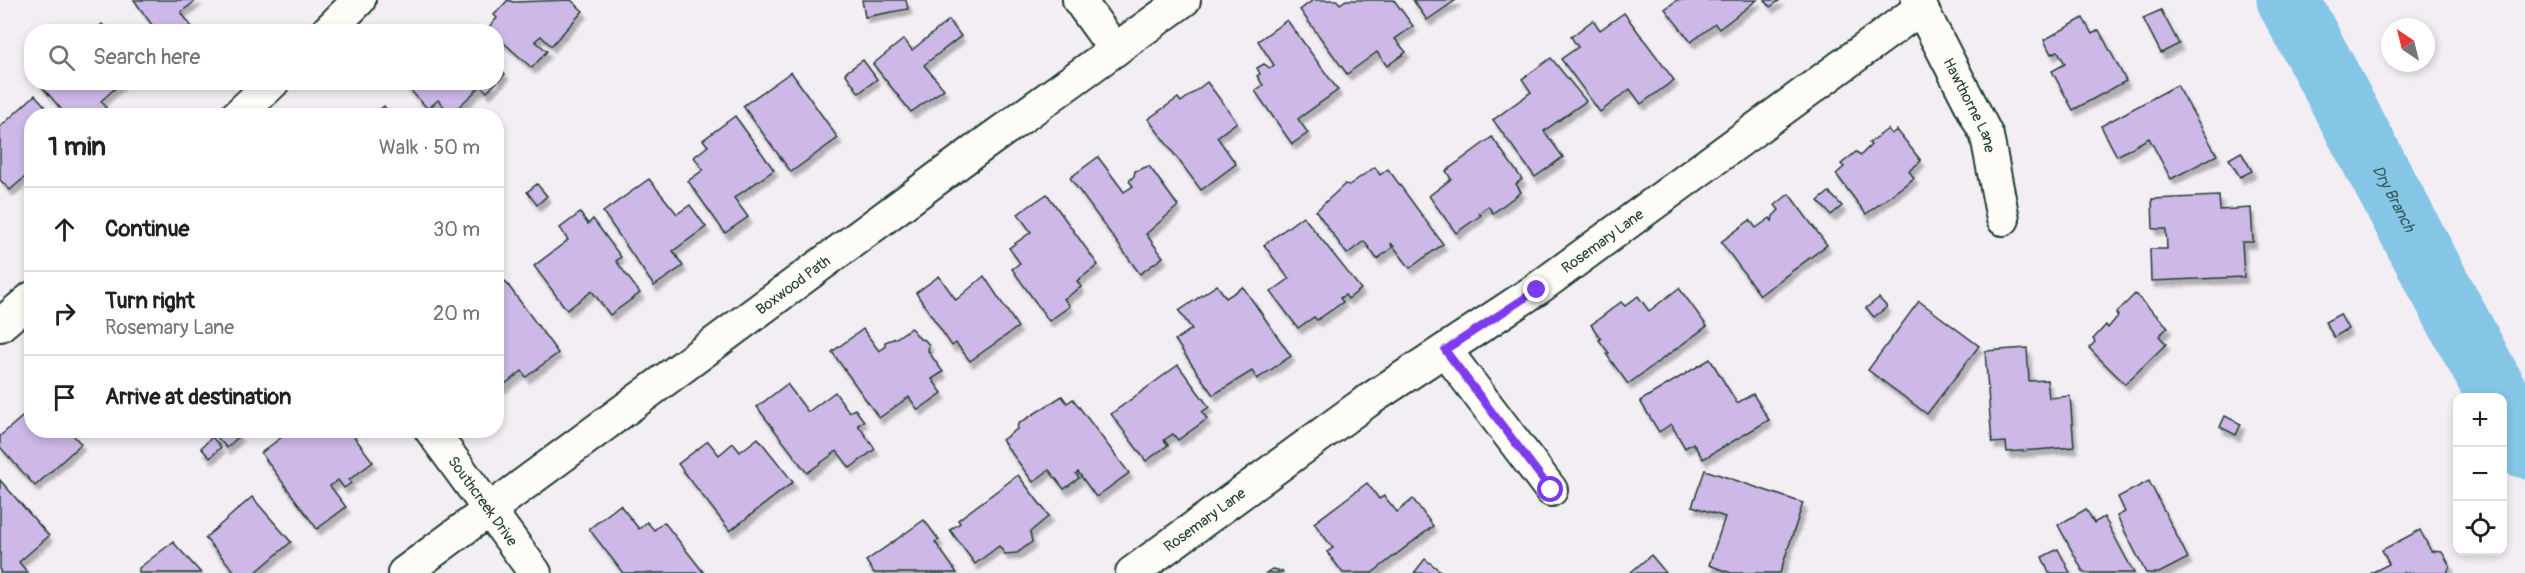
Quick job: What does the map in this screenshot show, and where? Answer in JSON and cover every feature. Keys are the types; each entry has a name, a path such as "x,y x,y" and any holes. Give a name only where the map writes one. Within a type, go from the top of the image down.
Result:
{"street":[{"path":"335,24 359,0"},
{"path":"1079,0 1115,50"},
{"name":"Boxwood Path","path":"404,573 969,155 1184,0"},
{"name":"Hawthorne Lane","path":"1919,4 1987,136 2003,219"},
{"name":"Rosemary Lane","path":"1132,573 1366,402 1537,290 1919,4"},
{"path":"245,108 265,90"},
{"path":"0,325 24,305"},
{"path":"1445,350 1551,490"},
{"name":"Southcreek Drive","path":"437,438 535,573"}],"building":[{"path":"134,0 197,0 181,12 190,24 151,24"},
{"path":"508,0 513,2 571,0 583,11 551,46 541,36 535,41 547,51 532,68 504,43 504,24 492,24 497,18 494,15"},
{"path":"862,0 906,0 908,9 865,17"},
{"path":"1313,0 1337,0 1340,4 1346,0 1394,0 1413,26 1395,39 1406,52 1387,66 1377,52 1347,74 1300,10"},
{"path":"1413,0 1456,0 1427,20"},
{"path":"1677,0 1757,0 1719,29 1715,24 1691,42 1665,9"},
{"path":"1765,0 1780,0 1770,7"},
{"path":"2161,10 2179,44 2161,53 2143,18"},
{"path":"1624,13 1674,80 1641,104 1630,89 1600,112 1561,59 1578,47 1571,37 1593,20 1600,30"},
{"path":"2083,18 2092,34 2099,30 2126,81 2073,110 2052,71 2065,64 2058,51 2051,54 2044,40"},
{"path":"949,20 961,36 924,65 944,89 911,112 873,64 904,39 912,50"},
{"path":"1287,20 1338,90 1298,119 1308,133 1292,144 1255,91 1263,85 1257,76 1260,74 1257,68 1264,64 1270,68 1274,65 1258,41"},
{"path":"1551,58 1586,101 1544,131 1563,157 1535,177 1493,120 1531,92 1522,79"},
{"path":"863,60 877,79 859,93 845,73"},
{"path":"791,72 838,138 791,172 743,106"},
{"path":"1207,82 1237,122 1217,137 1236,164 1201,190 1148,119 1178,98 1181,102"},
{"path":"2177,85 2217,155 2171,179 2149,138 2117,156 2101,126"},
{"path":"45,90 113,90 101,101 105,108 60,108"},
{"path":"410,90 477,90 457,108 445,108 438,100 427,108"},
{"path":"35,95 47,108 24,108 24,178 10,190 0,180 0,127"},
{"path":"735,116 774,170 734,198 748,217 725,233 688,181 703,170 694,157 708,146 703,140"},
{"path":"1888,129 1891,134 1897,130 1921,161 1909,171 1914,178 1866,214 1836,174 1844,167 1841,164 1856,152 1861,155 1871,145 1869,143"},
{"path":"1492,137 1522,179 1516,184 1521,192 1493,213 1488,206 1479,213 1481,215 1456,233 1429,196 1451,179 1446,171"},
{"path":"2241,152 2252,171 2240,177 2229,159"},
{"path":"1098,157 1124,192 1133,186 1129,181 1135,171 1149,166 1178,206 1146,234 1163,257 1140,274 1070,178"},
{"path":"1375,167 1380,175 1388,169 1443,244 1410,268 1391,243 1392,248 1377,259 1364,241 1347,254 1316,211 1345,184 1349,185"},
{"path":"649,179 677,214 690,205 706,227 673,251 683,266 654,286 603,212"},
{"path":"537,184 547,196 537,205 527,192"},
{"path":"1829,192 1842,206 1831,215 1818,201"},
{"path":"1047,194 1098,265 1077,281 1081,287 1064,299 1070,306 1049,321 1012,269 1020,263 1009,248 1031,232 1018,214"},
{"path":"1789,194 1827,245 1760,295 1721,242 1750,220 1756,228 1770,218 1772,221 1773,216 1779,210 1775,205"},
{"path":"2219,196 2220,210 2251,208 2253,242 2242,242 2244,277 2151,281 2150,249 2167,249 2166,229 2153,229 2152,199"},
{"path":"580,213 588,224 593,219 621,257 616,261 640,293 610,315 592,291 567,310 534,266 568,240 560,228"},
{"path":"1303,216 1361,289 1348,299 1345,295 1340,298 1343,302 1317,320 1314,317 1298,328 1271,292 1289,279 1264,245"},
{"path":"939,276 956,300 984,276 1018,327 970,361 956,343 952,346 916,293"},
{"path":"504,282 558,353 526,377 522,371 504,385"},
{"path":"1217,285 1226,298 1243,287 1291,356 1257,379 1252,371 1213,395 1175,340 1192,329 1179,311"},
{"path":"1679,288 1707,326 1628,384 1606,354 1609,353 1591,325 1621,302 1625,306 1638,296 1649,311"},
{"path":"2135,294 2168,327 2159,336 2166,344 2125,384 2089,348 2095,342 2093,339 2106,325 2108,328 2118,316 2116,313"},
{"path":"1879,298 1887,307 1874,317 1866,308"},
{"path":"1919,301 1979,346 1927,414 1868,370"},
{"path":"2340,314 2348,329 2334,337 2325,322"},
{"path":"911,328 920,339 925,340 929,345 928,351 943,372 932,379 942,393 918,410 909,397 879,418 832,352 863,329 879,351 885,347 885,342"},
{"path":"2027,348 2029,381 2047,380 2049,398 2070,396 2074,447 2007,452 2006,442 1992,443 1985,351"},
{"path":"1710,359 1737,403 1753,394 1769,420 1703,459 1693,443 1685,448 1671,424 1659,432 1640,401"},
{"path":"1178,365 1209,407 1202,412 1207,419 1178,440 1173,434 1164,440 1168,445 1146,461 1111,414"},
{"path":"787,384 808,412 835,392 849,412 855,409 864,421 858,425 875,449 850,468 837,451 807,473 757,407"},
{"path":"1062,396 1067,403 1073,399 1129,473 1096,497 1078,472 1076,474 1079,478 1064,489 1049,470 1033,482 1002,440 1017,429 1018,424"},
{"path":"24,415 24,438 76,438 81,444 35,486 0,447 0,436"},
{"path":"2225,416 2241,424 2236,435 2220,427"},
{"path":"211,438 221,447 210,458 201,448"},
{"path":"218,438 237,438 227,448"},
{"path":"281,438 355,438 373,462 349,480 351,483 344,488 338,480 330,486 346,507 317,529 261,453"},
{"path":"758,438 793,482 730,531 678,464 708,441 719,455 733,443 740,452"},
{"path":"1705,470 1803,503 1780,573 1731,573 1709,565 1725,517 1692,506"},
{"path":"1018,475 1049,516 1030,532 1032,542 1017,553 1005,554 999,546 975,564 950,530 960,523 958,520"},
{"path":"0,480 49,536 19,562 28,573 0,573"},
{"path":"2149,481 2188,558 2159,573 2146,573 2117,516 2125,512 2118,497"},
{"path":"1367,483 1379,499 1384,496 1397,512 1413,499 1433,526 1372,573 1343,573 1327,552 1333,548 1314,523"},
{"path":"252,497 291,542 255,573 236,573 205,538"},
{"path":"620,505 639,529 647,522 654,530 664,522 704,573 623,573 589,529"},
{"path":"2086,509 2094,523 2104,517 2134,573 2084,573 2058,525"},
{"path":"924,520 939,540 935,542 957,573 874,573 866,561"},
{"path":"2420,530 2431,551 2442,552 2450,566 2447,573 2371,573 2389,564 2382,550"},
{"path":"173,542 201,573 139,573 139,568"},
{"path":"2058,549 2070,573 2049,573 2042,557"},
{"path":"1651,555 1666,573 1630,573"},
{"path":"1425,559 1443,573 1414,573"},
{"path":"1272,569 1282,571 1283,573 1266,573"}],"waterway":[{"name":"Dry Branch","path":"2288,0 2496,393"},
{"name":"Dry Branch","path":"2507,413 2525,447"}],"route":[{"path":"1537,290 1445,350 1551,490"}]}
